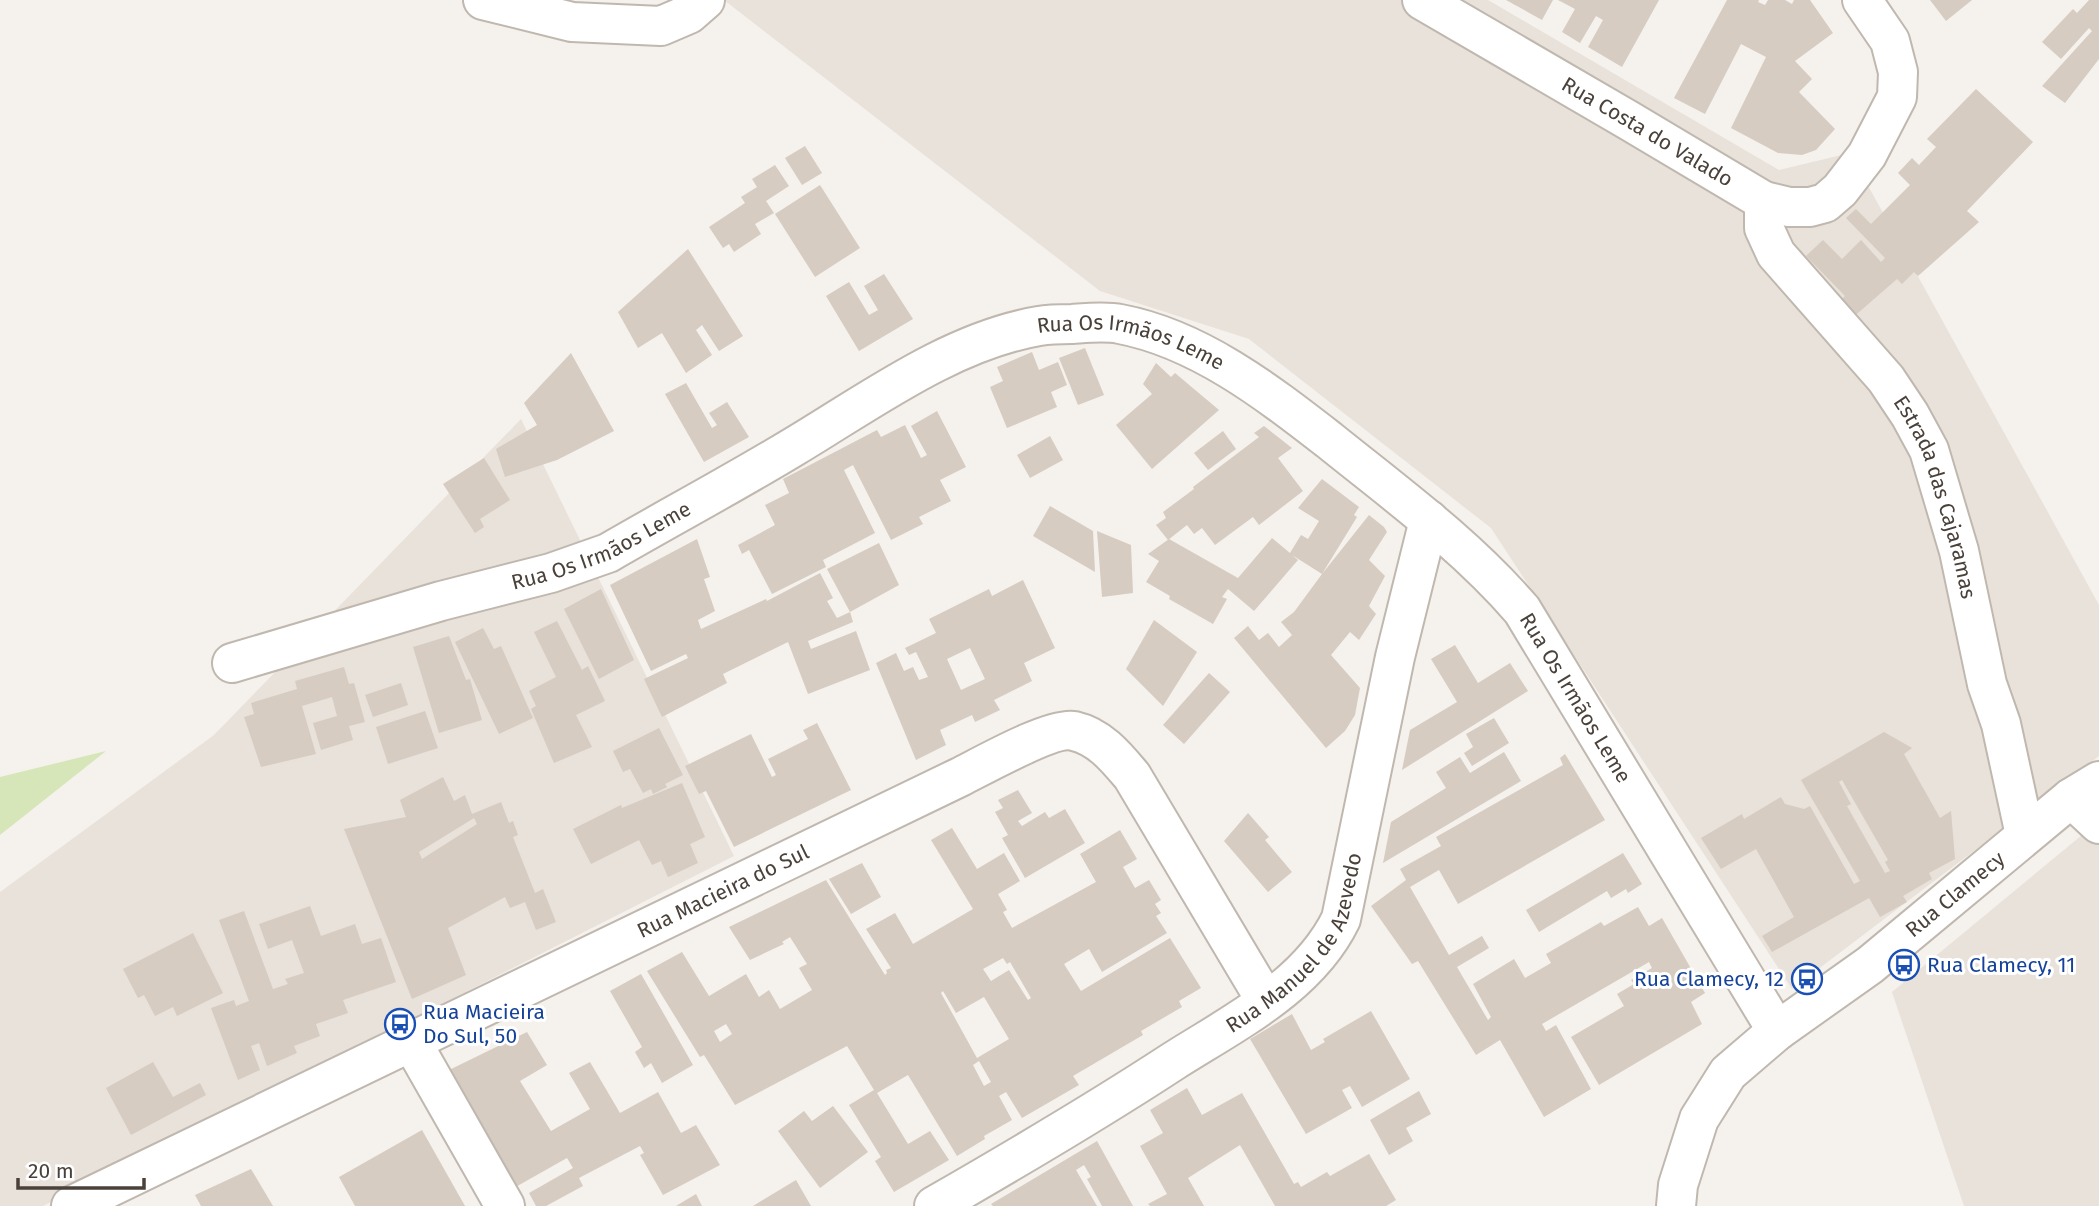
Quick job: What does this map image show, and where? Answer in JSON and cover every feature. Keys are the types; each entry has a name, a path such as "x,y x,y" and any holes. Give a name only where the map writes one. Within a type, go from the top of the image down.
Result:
{"street":[{"path":"483,0 572,22 661,26 690,14 705,0"},
{"name":"Rua Costa do Valado","path":"1422,0 1763,201 1789,207 1810,207 1825,203 1840,190 1867,155 1897,97 1898,72 1890,41 1862,0"},
{"name":"Estrada das Cajaramas","path":"1763,201 1763,228 1776,254 1886,379 1929,450 1959,551 1987,684 2001,724 2025,835"},
{"name":"Rua Os Irmãos Leme","path":"232,663 441,601 551,573 608,552 795,447 876,395 985,342 1039,326 1118,323 1173,338 1232,371 1297,415 1429,520 1500,585 1522,610 1777,1031"},
{"name":"Rua Manuel de Azevedo","path":"934,1206 1079,1122 1266,1002 1313,961 1332,938 1341,919 1395,657 1429,520"},
{"name":"Rua Macieira do Sul","path":"71,1206 1044,736 1071,730 1092,737 1109,750 1132,776 1266,1002"},
{"path":"2085,790 2099,824"},
{"name":"Rua Clamecy","path":"1676,1206 1678,1185 1699,1119 1728,1073 1777,1031 1870,965 2025,835 2085,790"},
{"path":"411,1041 505,1206"}],"shaded area":[{"path":"724,0 1488,0 1779,170 1850,153 2099,605 2099,756 1792,989 1491,528 1249,339 1100,291"},
{"path":"521,419 734,856 43,1206 0,1206 0,892 214,735"},
{"path":"2099,821 2099,1206 1964,1206 1892,992"}],"green space":[{"path":"106,751 0,835 0,777"}],"building":[{"path":"1506,0 1553,0 1542,20"},
{"path":"1558,0 1659,0 1622,67 1588,47 1603,20 1596,16 1580,43 1562,32 1575,9"},
{"path":"1727,0 1759,0 1758,2 1765,5 1768,0 1785,0 1792,4 1794,0 1810,0 1833,33 1795,61 1812,79 1799,92 1835,129 1816,150 1802,155 1778,153 1731,128 1766,57 1741,44 1705,114 1674,98"},
{"path":"1930,0 1972,0 1946,21"},
{"path":"2089,0 2099,0 2099,59 2065,103 2042,86 2092,31 2089,28 2061,59 2042,42 2073,9 2077,13"},
{"path":"1976,89 2033,142 1967,211 1979,222 1918,276 1914,272 1902,284 1897,279 1851,319 1836,305 1845,296 1806,256 1823,240 1842,259 1861,240 1881,262 1885,258 1846,218 1856,209 1871,224 1910,185 1898,173 1912,158 1919,165 1936,147 1927,139"},
{"path":"805,146 822,173 802,185 785,158"},
{"path":"775,165 789,186 766,201 774,213 755,224 761,234 734,252 729,244 723,248 709,227 745,203 741,197 757,187 752,179"},
{"path":"820,185 860,248 815,277 775,214"},
{"path":"688,249 743,336 719,351 702,325 696,330 712,355 686,373 662,333 638,348 618,312"},
{"path":"884,274 913,319 859,351 826,296 849,282 869,315 878,310 864,286"},
{"path":"1085,348 1104,395 1078,405 1059,358"},
{"path":"1032,352 1039,370 1058,362 1067,385 1051,392 1057,407 1007,428 990,387 1003,381 997,367"},
{"path":"571,353 614,431 557,460 505,477 496,449 537,425 524,403"},
{"path":"1156,363 1171,377 1175,373 1219,410 1152,469 1116,425 1152,394 1143,384"},
{"path":"686,383 712,428 717,425 709,413 727,402 749,437 704,462 665,394"},
{"path":"937,411 966,467 940,480 951,501 919,517 923,524 891,540 853,465 844,470 875,533 823,560 826,567 772,594 749,550 742,554 738,545 775,525 765,505 789,493 783,479 877,430 881,437 905,425 921,458 927,455 911,426"},
{"path":"1264,426 1292,448 1278,458 1303,491 1259,525 1253,517 1215,545 1202,528 1194,534 1187,525 1168,540 1156,525 1166,518 1163,512 1259,437 1254,433"},
{"path":"1223,431 1236,449 1208,470 1194,453"},
{"path":"1050,436 1063,460 1030,478 1017,455"},
{"path":"484,458 510,500 480,519 484,527 475,533 443,484"},
{"path":"1322,479 1359,507 1354,515 1357,517 1322,574 1292,555 1298,560 1254,611 1228,589 1222,597 1227,599 1213,624 1169,599 1170,596 1146,582 1159,561 1148,554 1169,539 1238,578 1272,538 1290,553 1301,535 1308,539 1319,521 1298,508"},
{"path":"1050,506 1093,531 1095,572 1033,536"},
{"path":"1369,515 1384,527 1387,532 1369,560 1385,576 1369,606 1376,614 1359,640 1350,632 1331,655 1360,688 1355,715 1345,731 1326,748 1234,638 1248,626 1259,640 1268,633 1279,647 1292,635 1281,622 1294,612"},
{"path":"1097,531 1131,545 1133,593 1102,597"},
{"path":"697,539 710,577 704,579 715,611 698,620 701,629 766,599 767,601 820,573 833,598 827,601 837,618 850,612 853,622 808,641 811,649 856,631 870,670 808,694 788,642 723,674 727,683 662,717 644,679 688,658 686,654 651,671 610,585"},
{"path":"879,543 899,585 850,612 827,569"},
{"path":"1023,580 1055,648 1024,663 1032,681 994,700 1000,710 975,722 972,715 940,730 946,745 916,760 876,663 896,653 904,671 913,667 919,680 928,677 916,652 909,655 905,648 936,633 929,619 989,589 992,596","holes":["970,648 985,679 961,690 947,659"]},
{"path":"601,589 634,660 599,679 564,609"},
{"path":"1154,620 1197,652 1163,706 1126,669"},
{"path":"557,621 582,670 588,666 605,701 576,715 592,747 554,763 531,709 536,706 529,691 556,677 534,632"},
{"path":"483,628 494,649 501,646 533,718 499,734 455,642"},
{"path":"449,636 466,680 470,679 482,720 439,733 413,647"},
{"path":"1455,645 1478,683 1510,663 1528,691 1402,770 1410,730 1457,702 1431,659"},
{"path":"344,667 349,684 354,683 365,722 349,726 353,740 321,750 313,723 337,716 332,697 302,706 316,754 261,767 244,717 254,714 251,703 297,689 295,681"},
{"path":"1209,673 1230,692 1184,744 1163,725"},
{"path":"401,683 408,705 373,717 365,695"},
{"path":"425,711 438,748 388,764 376,727"},
{"path":"1494,718 1509,743 1472,766 1464,753 1473,747 1466,734"},
{"path":"817,723 851,790 734,847 706,791 699,794 685,766 751,734 772,777 776,775 768,759 808,739 803,730"},
{"path":"659,728 683,775 653,794 651,789 643,793 630,769 623,772 613,751"},
{"path":"1884,732 1912,748 1904,754 1940,818 1951,811 1955,859 1929,873 1932,879 1903,896 1907,902 1880,917 1869,898 1772,952 1762,936 1794,917 1756,849 1721,869 1701,838 1742,814 1744,819 1781,797 1785,804 1804,809 1810,806 1854,884 1860,881 1801,780","holes":["1842,780 1888,860 1885,862 1890,871 1885,873 1847,806 1851,804 1839,782"]},
{"path":"1504,752 1521,781 1383,863 1391,822 1446,788 1436,772 1460,757 1470,773"},
{"path":"1565,754 1605,820 1458,904 1439,870 1410,887 1449,955 1482,936 1489,948 1457,967 1488,1020 1491,1017 1473,984 1514,959 1525,978 1551,963 1546,954 1601,922 1604,926 1638,907 1649,926 1662,918 1705,993 1691,1002 1702,1024 1599,1085 1571,1037 1624,1006 1617,994 1634,984 1631,980 1652,968 1649,962 1542,1024 1546,1031 1556,1025 1591,1089 1544,1117 1500,1040 1476,1055 1418,961 1412,964 1371,906 1406,880 1400,869 1441,846 1436,837 1563,765 1560,758"},
{"path":"443,777 454,801 465,795 472,814 501,802 509,823 513,821 518,835 513,837 535,893 543,889 556,922 536,930 525,902 510,908 505,897 448,928 466,975 412,999 344,829 406,817 400,800","holes":["474,818 477,824 422,859 419,852"]},
{"path":"682,783 705,837 690,844 698,863 668,877 661,861 652,865 639,840 591,864 573,829 621,805 622,808"},
{"path":"1018,790 1032,813 1018,821 1022,826 1045,812 1049,818 1065,809 1085,843 1025,878 1002,838 1008,835 995,812 1003,808 998,800"},
{"path":"1248,813 1269,837 1265,840 1292,872 1268,892 1224,841"},
{"path":"952,828 977,869 1004,853 1020,881 998,894 1007,910 1003,912 1012,928 1096,882 1080,854 1120,830 1137,859 1123,867 1135,888 1149,880 1161,900 1155,904 1161,913 1156,916 1167,933 1102,972 1089,949 1064,964 1081,991 1170,938 1201,988 1179,1001 1182,1007 1141,1031 1143,1035 1073,1076 1079,1085 1022,1118 1006,1092 999,1096 1012,1120 957,1156 908,1075 877,1093 908,1144 930,1131 949,1160 894,1192 875,1161 881,1157 849,1105 874,1090 847,1046 735,1105 704,1055 700,1057 647,971 682,952 709,996 746,974 759,997 769,990 780,1009 812,990 799,968 807,964 790,937 782,942 784,944 750,960 729,927 826,880 885,975 886,970 891,968 866,929 895,913 913,944 973,909 931,840","holes":["1003,958 1007,964 1010,962 1031,998 1028,1000 1009,970 991,981 983,969","943,991 956,1013 984,997 1009,1039 977,1058 941,993","726,1024 732,1034 720,1042 714,1031","979,1061 991,1082 984,1086 973,1065"]},
{"path":"1623,853 1642,884 1628,893 1626,889 1611,898 1607,891 1539,932 1526,910"},
{"path":"862,863 881,897 851,914 829,879"},
{"path":"310,906 321,936 355,924 362,944 381,938 396,982 343,1000 348,1013 316,1024 320,1036 294,1046 297,1053 267,1066 259,1043 251,1046 260,1070 238,1080 211,1008 234,1000 236,1006 249,1001 219,920 244,911 273,989 288,984 285,979 304,973 292,940 268,949 259,924"},
{"path":"193,933 223,993 177,1016 173,1007 155,1016 144,995 138,998 123,969"},
{"path":"641,974 693,1065 662,1083 651,1063 644,1068 635,1052 642,1047 610,991"},
{"path":"1371,1011 1410,1079 1362,1107 1350,1086 1342,1090 1352,1108 1306,1134 1250,1039 1292,1014 1311,1050 1325,1042 1323,1039"},
{"path":"527,1032 547,1065 520,1081 551,1131 590,1109 569,1073 590,1062 620,1113 658,1092 681,1133 696,1125 720,1165 663,1195 640,1155 644,1153 640,1146 579,1178 583,1186 546,1206 536,1206 529,1193 573,1168 567,1158 512,1189 445,1072"},
{"path":"153,1062 173,1097 200,1083 206,1095 131,1135 106,1088"},
{"path":"1187,1088 1202,1115 1242,1093 1294,1184 1298,1182 1301,1187 1327,1172 1330,1176 1369,1154 1396,1200 1386,1206 1275,1206 1240,1145 1188,1178 1204,1206 1150,1206 1148,1204 1167,1194 1140,1146 1163,1133 1150,1110"},
{"path":"1419,1091 1431,1114 1406,1128 1413,1141 1389,1155 1370,1120"},
{"path":"833,1106 868,1152 820,1188 778,1131 804,1111 812,1121"},
{"path":"422,1130 465,1206 355,1206 339,1177"},
{"path":"1097,1141 1133,1206 1102,1206 1087,1179 1091,1177 1084,1165 1076,1170 1097,1206 991,1204"},
{"path":"251,1169 273,1206 201,1206 195,1195"},
{"path":"796,1180 811,1206 753,1206"},
{"path":"696,1194 702,1206 676,1206"}],"place":[{"name":"Rua Clamecy, 11","path":"1904,965"},
{"name":"Rua Clamecy, 12","path":"1807,979"},
{"name":"Rua Macieira Do Sul, 50","path":"400,1024"}]}
